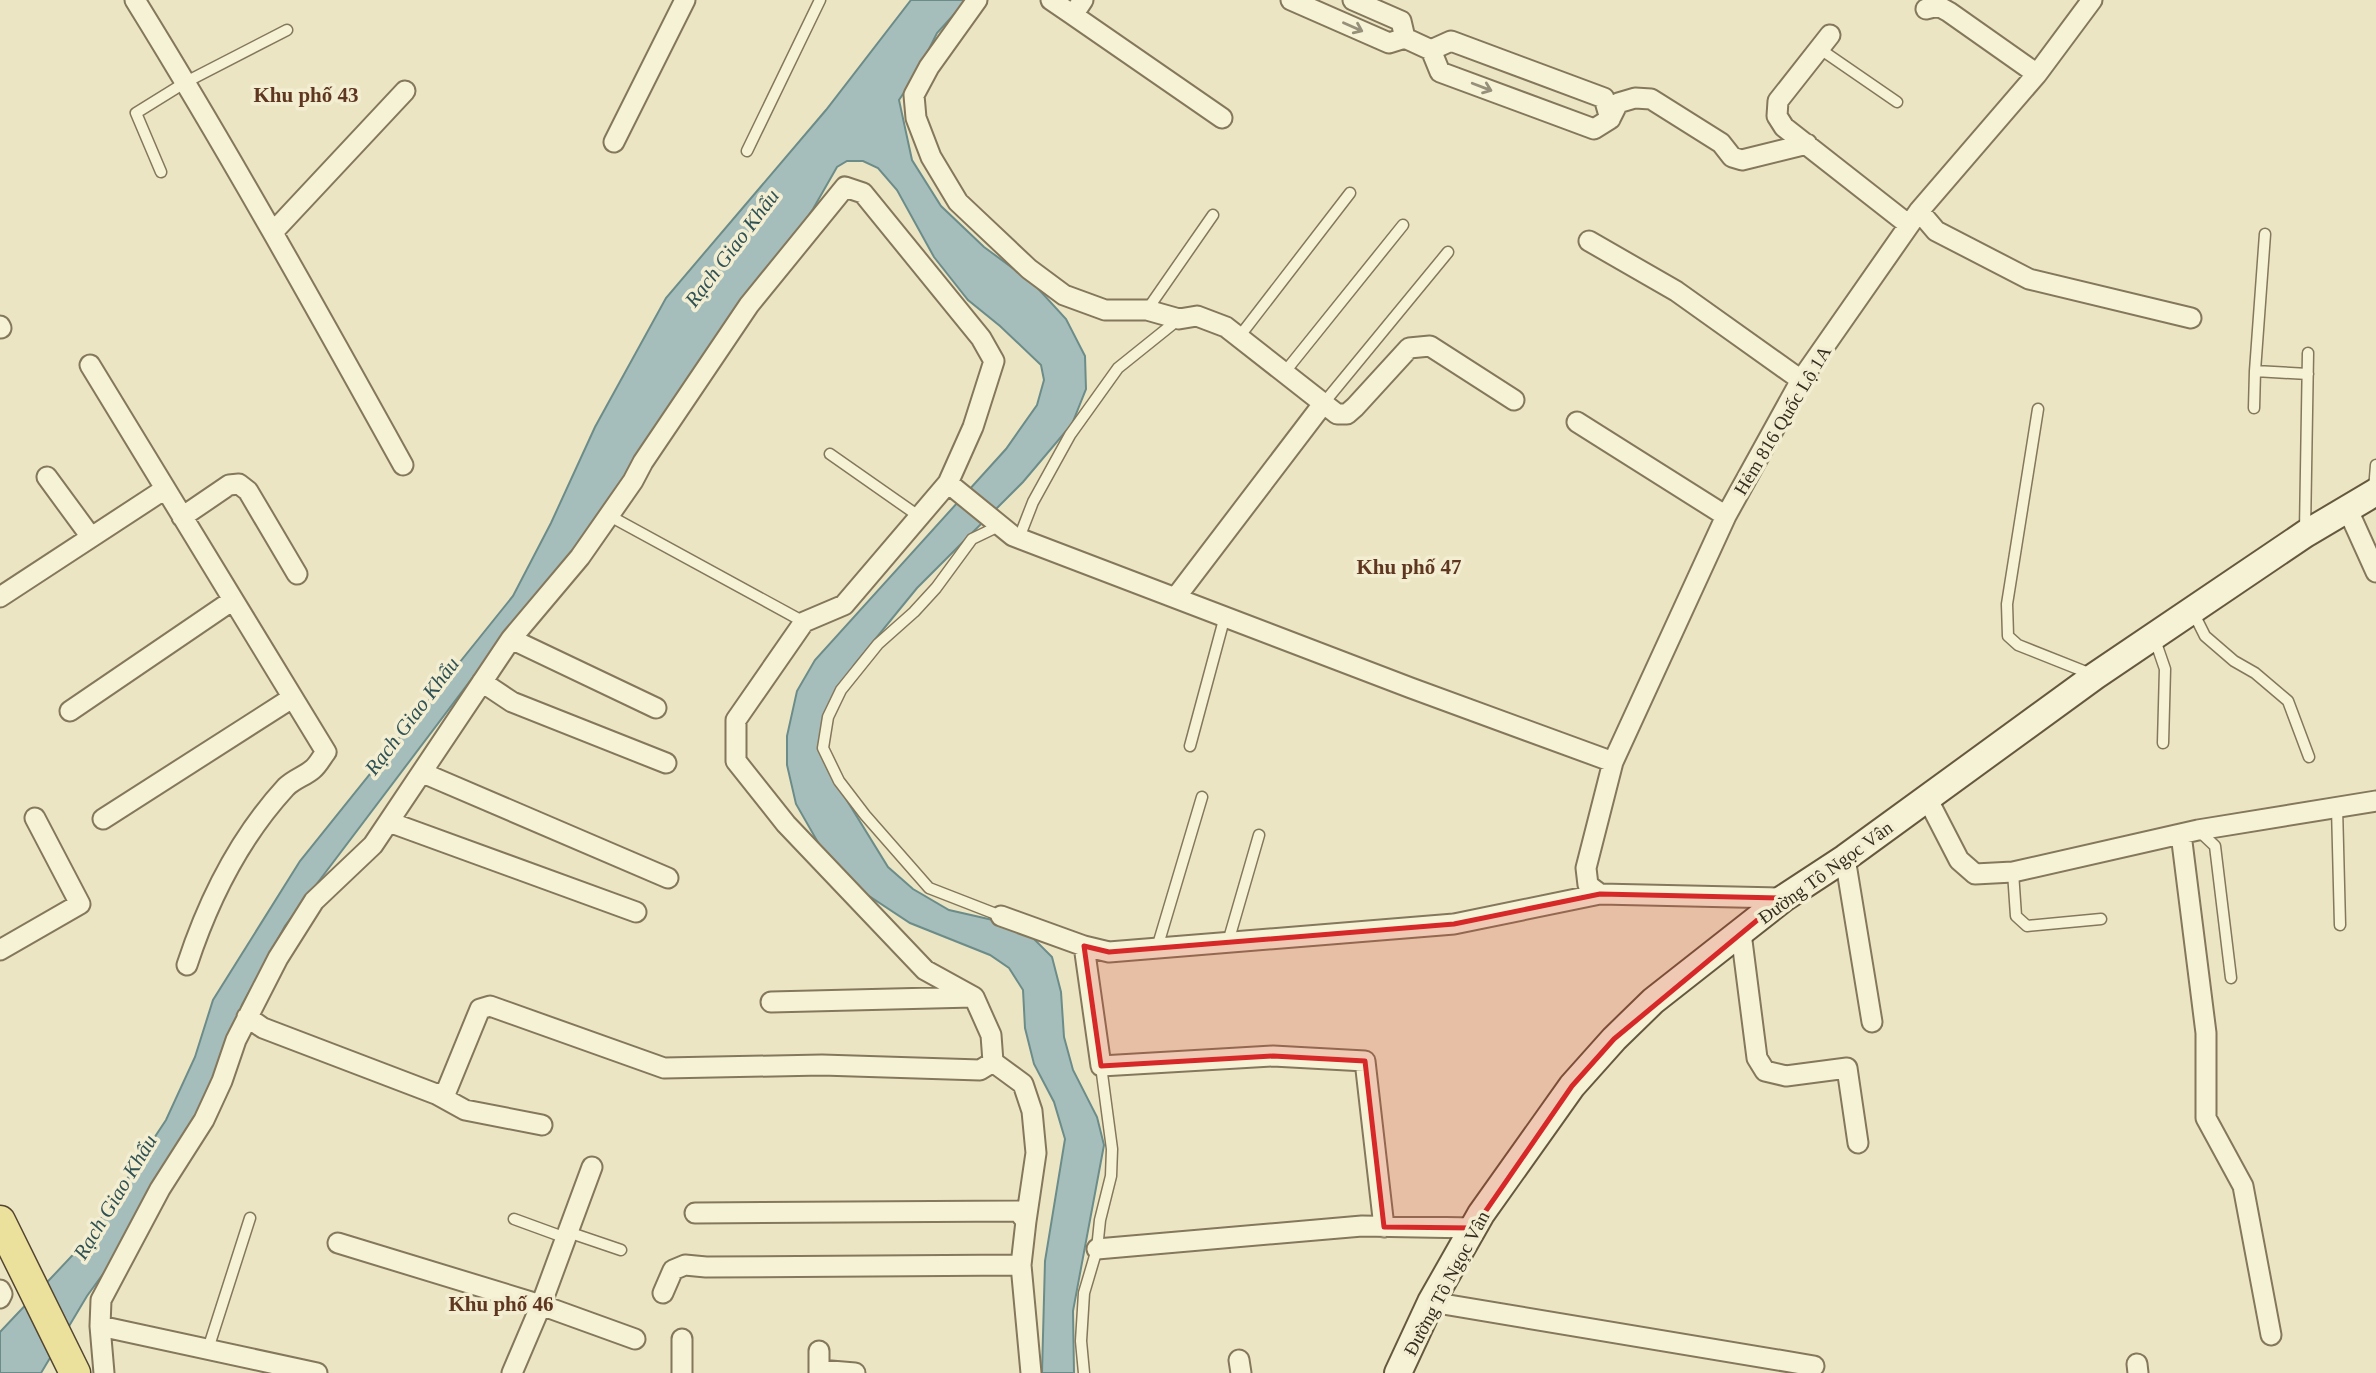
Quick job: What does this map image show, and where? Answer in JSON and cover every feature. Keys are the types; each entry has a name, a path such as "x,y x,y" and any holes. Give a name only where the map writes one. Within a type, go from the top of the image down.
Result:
{"main road":[{"path":"0,1221 75,1373"}],"street":[{"path":"135,0 274,231 403,465"},
{"path":"614,142 685,0"},
{"path":"977,0 929,67 914,96 916,118 931,157 958,202 1029,269 1064,295 1105,310 1147,310 1179,319 1197,316 1226,327 1337,414 1347,414 1409,348 1430,346 1514,400"},
{"path":"1051,0 1078,7 1222,118"},
{"path":"1291,0 1389,43 1405,38 1431,50 1440,72 1594,129 1611,119 1618,103 1635,98 1651,99 1721,143 1732,157 1742,160 1807,144"},
{"path":"1353,0 1401,21 1405,38"},
{"name":"Hẻm 816 Quốc Lộ 1A","path":"1600,894 1588,884 1586,868 1613,762 1726,516 1801,380 1914,218 2037,74 2092,0"},
{"path":"1926,9 1938,6 1949,12 2037,74"},
{"path":"1431,50 1451,41 1604,99 1611,119"},
{"path":"1825,42 1778,102 1777,116 1784,127 1914,218 2029,279 2191,318"},
{"path":"274,231 405,91"},
{"path":"104,1373 101,1300 160,1189 204,1120 247,1017 278,958 314,901 373,845 511,639 580,556 633,481 643,462 749,305 845,187 863,193 981,338 994,361 951,486 920,517 844,605 804,622 736,720 736,761 786,824 925,970 974,997 991,1035 993,1062 1023,1084 1032,1111 1036,1153 1021,1265 1031,1373"},
{"path":"1589,241 1676,292 1801,380"},
{"path":"90,365 326,752 315,768 289,785 258,822 234,860 202,922 187,965"},
{"path":"1177,597 1323,404"},
{"path":"1577,422 1726,516"},
{"path":"47,477 91,537"},
{"path":"183,517 229,485 239,484 248,491 297,574"},
{"path":"951,486 999,526 1019,538 1613,762"},
{"path":"0,597 165,489"},
{"name":"Đường Tô Ngọc Vân","path":"1398,1373 1432,1302 1481,1214 1572,1086 1614,1039 1653,1002 1784,898 1845,858 2095,676 2305,534 2375,493"},
{"path":"2347,508 2376,572"},
{"path":"70,711 233,600"},
{"path":"511,639 656,708"},
{"path":"482,682 512,702 666,764"},
{"path":"103,819 292,698"},
{"path":"423,773 667,878"},
{"path":"1927,798 1959,860 1975,874 2012,872 2189,832 2376,801"},
{"path":"1,947 80,904 35,818"},
{"path":"389,822 636,912"},
{"path":"2189,832 2206,1034 2206,1118 2243,1186 2272,1335"},
{"path":"1845,858 1872,1022"},
{"path":"1001,916 1109,953 1454,924 1600,894 1784,898"},
{"path":"1741,933 1758,1058 1765,1071 1786,1076 1847,1068 1858,1143"},
{"path":"1084,946 1101,1066 1273,1056 1365,1061 1384,1227"},
{"path":"771,1002 974,997"},
{"path":"436,1094 446,1092 480,1009 490,1006 664,1068 822,1065 980,1070 993,1062"},
{"path":"247,1017 263,1028 436,1094 465,1110 542,1125"},
{"path":"512,1373 541,1305 593,1167"},
{"path":"695,1213 1018,1211 1026,1222"},
{"path":"1097,1249 1362,1226 1474,1228"},
{"path":"338,1243 541,1305 635,1339"},
{"path":"663,1293 673,1270 685,1265 1021,1265"},
{"path":"0,1290 0,1298"},
{"path":"1432,1302 1814,1366"},
{"path":"100,1326 317,1373"},
{"path":"682,1339 682,1373"},
{"path":"819,1365 855,1373"}],"lane":[{"path":"747,151 820,0"},
{"path":"161,172 136,113 186,82 287,30"},
{"path":"1825,42 1898,103"},
{"path":"1239,337 1350,193"},
{"path":"1147,310 1213,215"},
{"path":"1284,373 1403,225"},
{"path":"2254,408 2265,234"},
{"path":"1323,404 1448,252"},
{"path":"1019,538 1033,502 1070,435 1118,368 1179,319"},
{"path":"2305,534 2308,353"},
{"path":"2255,372 2308,374"},
{"path":"2038,409 2007,604 2008,636 2018,645 2095,676"},
{"path":"830,454 920,517"},
{"path":"2375,493 2376,465"},
{"path":"607,515 804,622"},
{"path":"999,526 972,539 914,612 878,644 841,690 828,717 823,748 839,781 929,888 1001,916"},
{"path":"2192,610 2205,636 2288,701 2309,757"},
{"path":"1189,746 1226,616"},
{"path":"2154,636 2165,669 2163,743"},
{"path":"1157,948 1202,797"},
{"path":"2337,807 2340,925"},
{"path":"2189,832 2215,846 2231,978"},
{"path":"1228,943 1259,835"},
{"path":"2012,872 2016,916 2027,926 2101,919"},
{"path":"1084,1373 1081,1340 1084,1293 1097,1249 1100,1220 1111,1176 1112,1149 1101,1066"},
{"path":"208,1349 250,1218"},
{"path":"514,1219 621,1250"}],"highlighted area":[{"path":"1600,894 1784,898 1614,1039 1572,1086 1474,1228 1384,1227 1365,1061 1273,1056 1101,1066 1084,946 1109,952 1454,924"}],"water":[{"name":"Rạch Giao Khẩu","path":"911,0 967,0 937,33 916,75 899,100 912,160 941,206 984,247 1033,283 1066,319 1085,356 1086,389 1072,424 1023,482 917,588 854,665 825,714 820,744 827,768 888,867 913,889 949,910 1006,923 1028,933 1052,957 1061,992 1064,1037 1073,1070 1097,1117 1104,1145 1073,1311 1074,1373 1042,1373 1045,1261 1065,1139 1054,1102 1034,1064 1025,1028 1023,990 1009,968 990,955 910,923 863,892 824,853 796,804 787,765 787,736 797,691 815,660 1006,449 1037,405 1044,380 1041,365 968,300 934,257 897,190 878,168 863,161 847,161 837,167 813,209 578,556 486,660 285,926 242,1005 214,1092 133,1233 87,1296 41,1373 0,1373 0,1332 86,1241 166,1120 195,1057 213,1000 300,861 513,596 551,523 595,427 666,298 826,110"}],"district":[{"name":"Khu phố 43","path":"306,95"},
{"name":"Khu phố 47","path":"1409,567"},
{"name":"Khu phố 46","path":"501,1304"}]}
